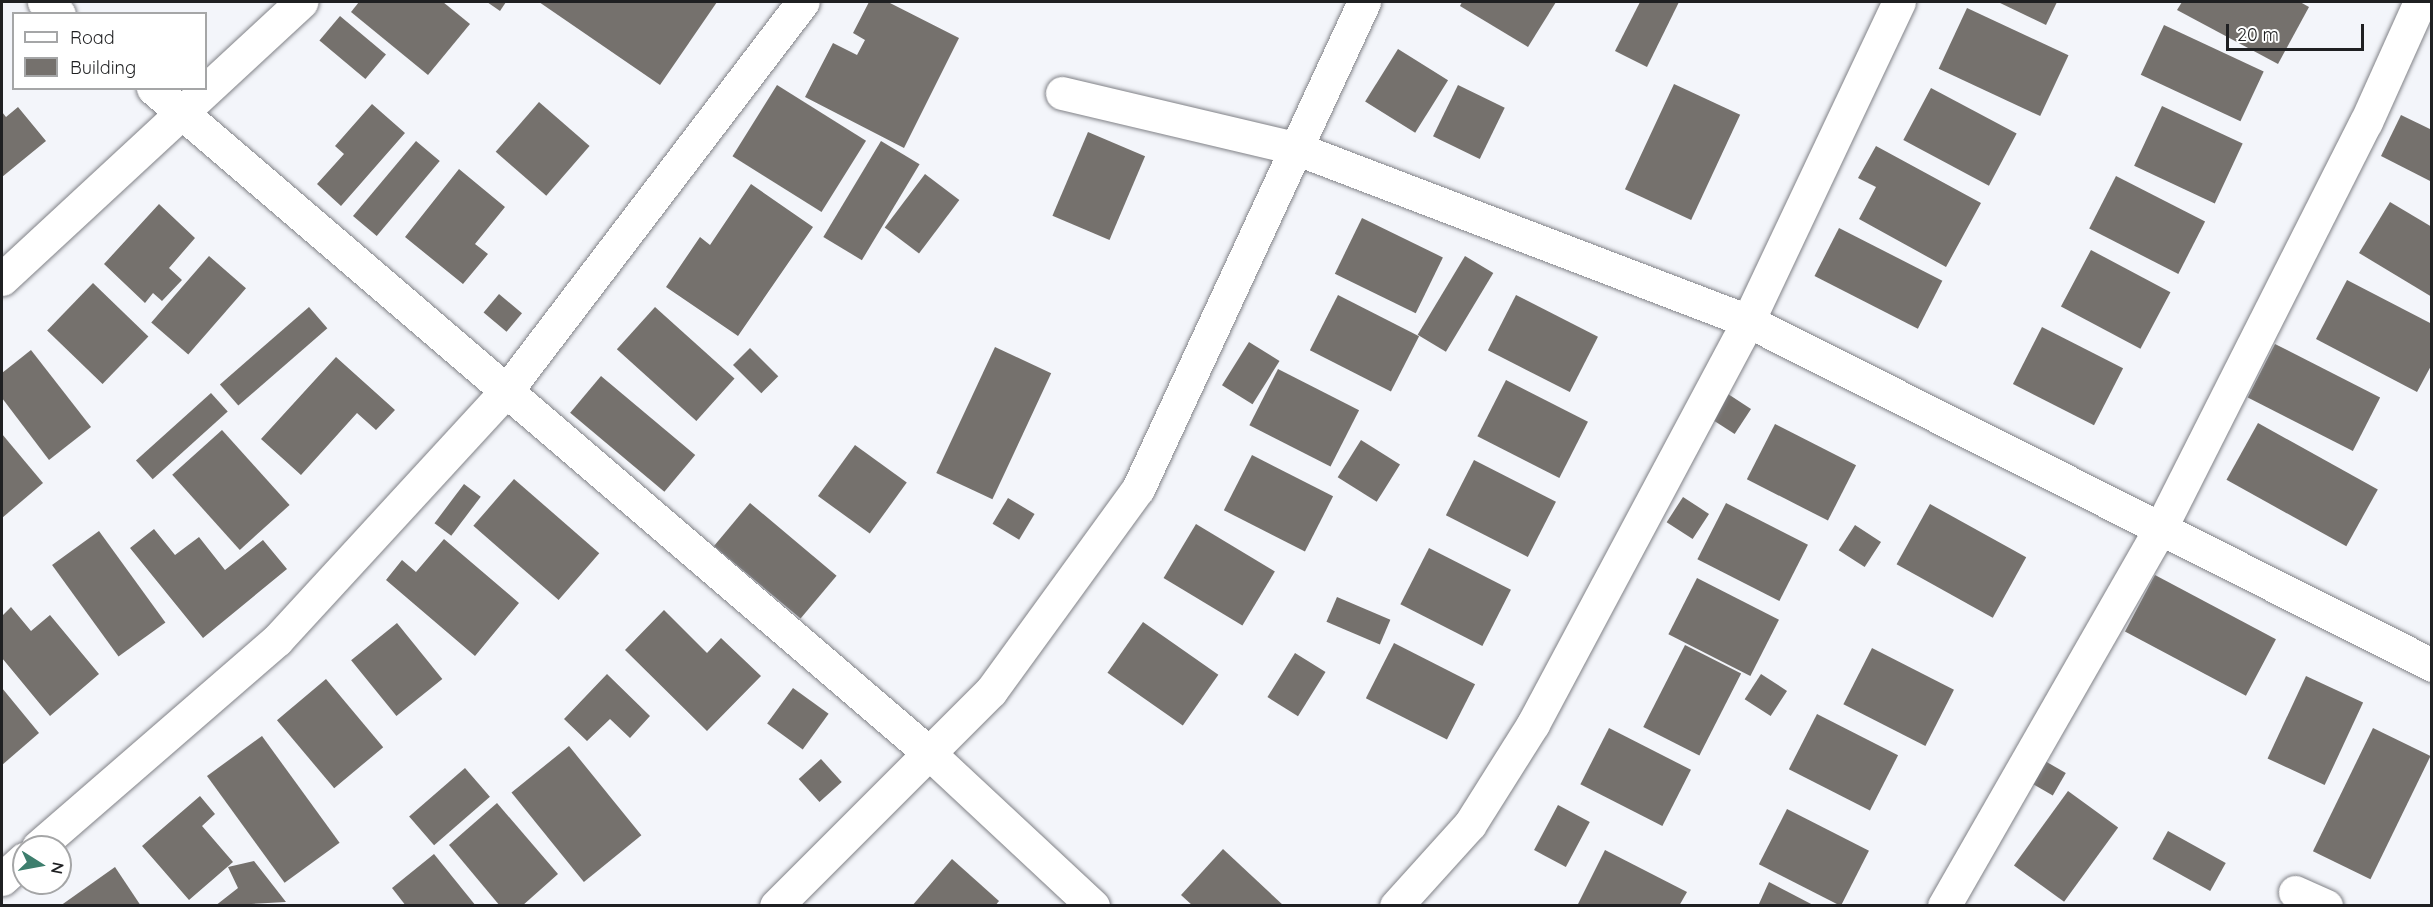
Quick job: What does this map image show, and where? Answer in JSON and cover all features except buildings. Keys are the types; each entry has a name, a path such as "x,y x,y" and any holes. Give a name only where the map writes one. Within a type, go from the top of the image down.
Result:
{"street":[{"path":"44,2 56,12"},
{"path":"207,89 301,2"},
{"path":"52,835 277,640 507,390 803,2"},
{"path":"776,906 991,691 1138,489 1364,2"},
{"path":"1396,906 1470,824 1533,724 1748,321 1899,2"},
{"path":"1944,906 2160,529 2366,122 2420,2"},
{"path":"155,90 930,754 1093,906"},
{"path":"2,279 206,90"},
{"path":"1062,93 1295,148 1748,321 2432,665"},
{"path":"2295,892 2326,906"}]}
